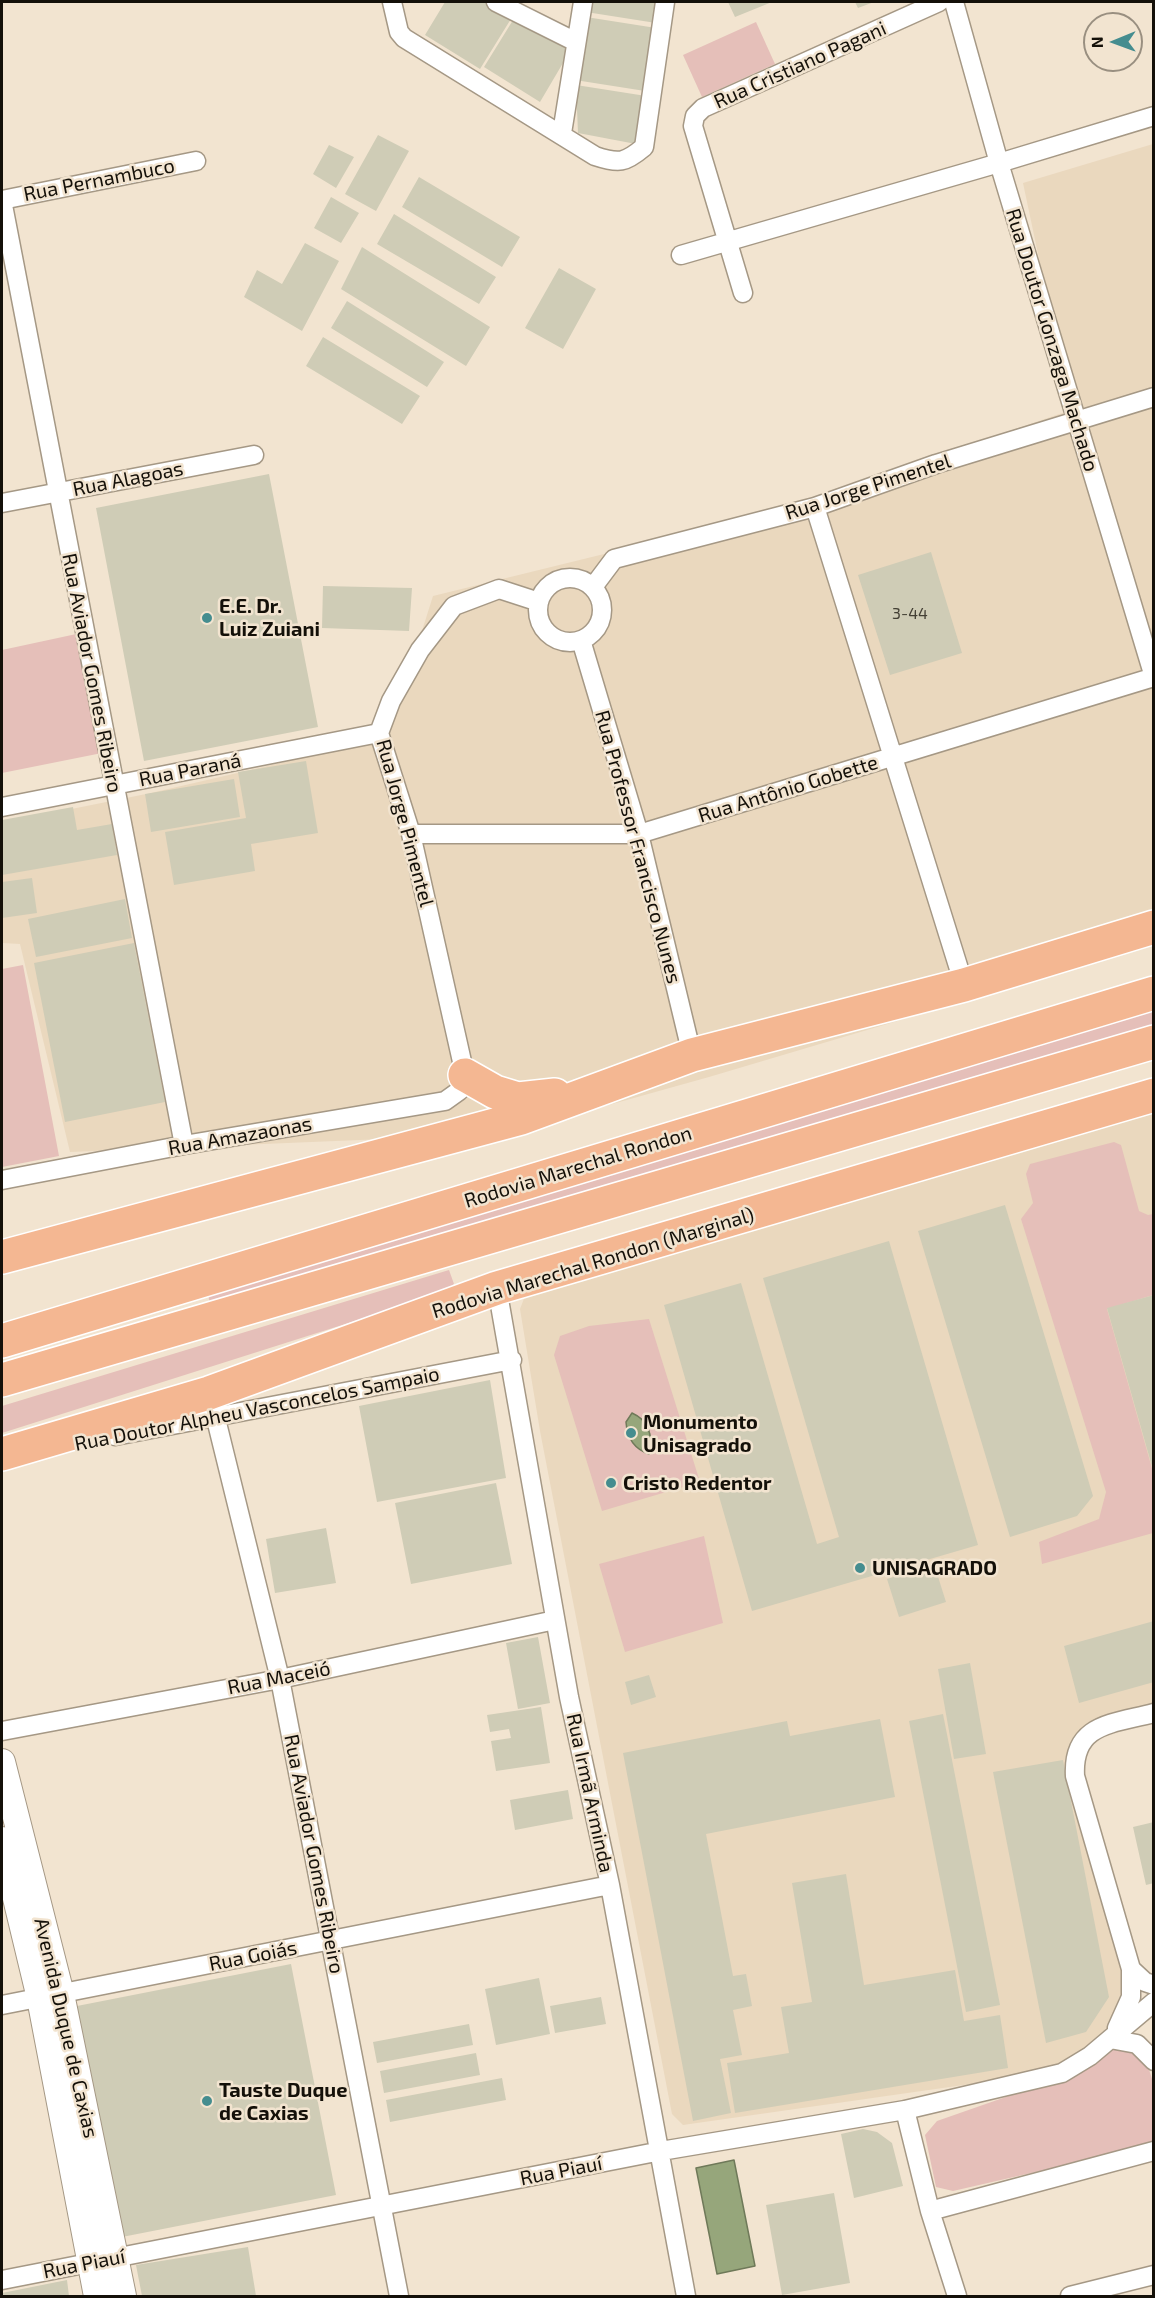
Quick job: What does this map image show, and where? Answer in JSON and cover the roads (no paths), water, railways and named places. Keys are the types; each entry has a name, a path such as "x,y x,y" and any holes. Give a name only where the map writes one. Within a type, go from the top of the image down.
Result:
{"highway":[{"path":"2,1257 521,1118 692,1055 964,985 1154,927"},
{"name":"Rodovia Marechal Rondon","path":"2,1341 1154,993"},
{"name":"Rodovia Marechal Rondon","path":"2,1380 1154,1042"},
{"path":"465,1075 495,1092 518,1099 596,1092"},
{"name":"Rodovia Marechal Rondon (Marginal)","path":"2,1454 209,1394 497,1288 1154,1095"}],"main road":[{"name":"Avenida Duque de Caxias","path":"2,1762 51,1996 116,2258 123,2296"},
{"name":"Avenida Duque de Caxias","path":"2,1840 51,1996 97,2296"}],"street":[{"path":"392,2 399,32 404,38 562,133 595,156 613,162 629,159 644,147 665,2"},
{"path":"496,2 576,42"},
{"path":"562,133 583,2"},
{"name":"Rua Cristiano Pagani","path":"729,240 693,126 695,116 703,108 939,2"},
{"name":"Rua Doutor Gonzaga Machado","path":"954,2 1075,421 1154,677"},
{"path":"681,255 1154,116"},
{"name":"Rua Pernambuco","path":"2,200 196,160"},
{"name":"Rua Aviador Gomes Ribeiro","path":"2,200 113,786 184,1145"},
{"path":"729,240 743,293"},
{"name":"Rua Jorge Pimentel","path":"593,587 614,560 815,507 936,464 1154,397"},
{"name":"Rua Alagoas","path":"2,502 254,455"},
{"path":"815,507 964,985"},
{"path":"573,578 593,587 601,601 602,615 594,633 580,640 566,642 547,633 538,613 539,602 552,584 562,579 573,578"},
{"name":"Rua Jorge Pimentel","path":"465,1075 411,834 379,734 391,701 414,660 454,606 499,589 539,602"},
{"name":"Rua Professor Francisco Nunes","path":"580,640 639,834 692,1055"},
{"name":"Rua Antônio Gobette","path":"411,834 639,834 1154,677"},
{"name":"Rua Paraná","path":"2,807 379,734"},
{"name":"Rua Amazaonas","path":"2,1180 184,1145 445,1101 459,1092 465,1075"},
{"name":"Rua Irmã Arminda","path":"497,1288 512,1360 555,1620 610,1885 686,2296"},
{"name":"Rua Doutor Alpheu Vasconcelos Sampaio","path":"2,1459 215,1415 512,1360"},
{"name":"Rua Aviador Gomes Ribeiro","path":"215,1415 280,1679 399,2296"},
{"name":"Rua Maceió","path":"2,1731 280,1679 555,1620"},
{"path":"1154,1713 1092,1730 1078,1746 1074,1759 1074,1776 1131,1969 1131,1997 1123,2018 1110,2039 1137,2044 1154,2061"},
{"name":"Rua Goiás","path":"2,2005 610,1885"},
{"path":"1131,1969 1144,1982 1154,1985"},
{"name":"Rua Piauí","path":"2,2280 661,2151 905,2110 1062,2073 1090,2056 1154,2002"},
{"path":"905,2110 930,2211 957,2296"},
{"path":"930,2211 1154,2151"},
{"path":"1070,2296 1154,2275"}],"place":[{"name":"E.E. Dr. Luiz Zuiani","path":"207,618"},
{"name":"Monumento Unisagrado","path":"631,1433"},
{"name":"Cristo Redentor","path":"611,1483"},
{"name":"UNISAGRADO","path":"860,1568"},
{"name":"Tauste Duque de Caxias","path":"207,2101"}]}
